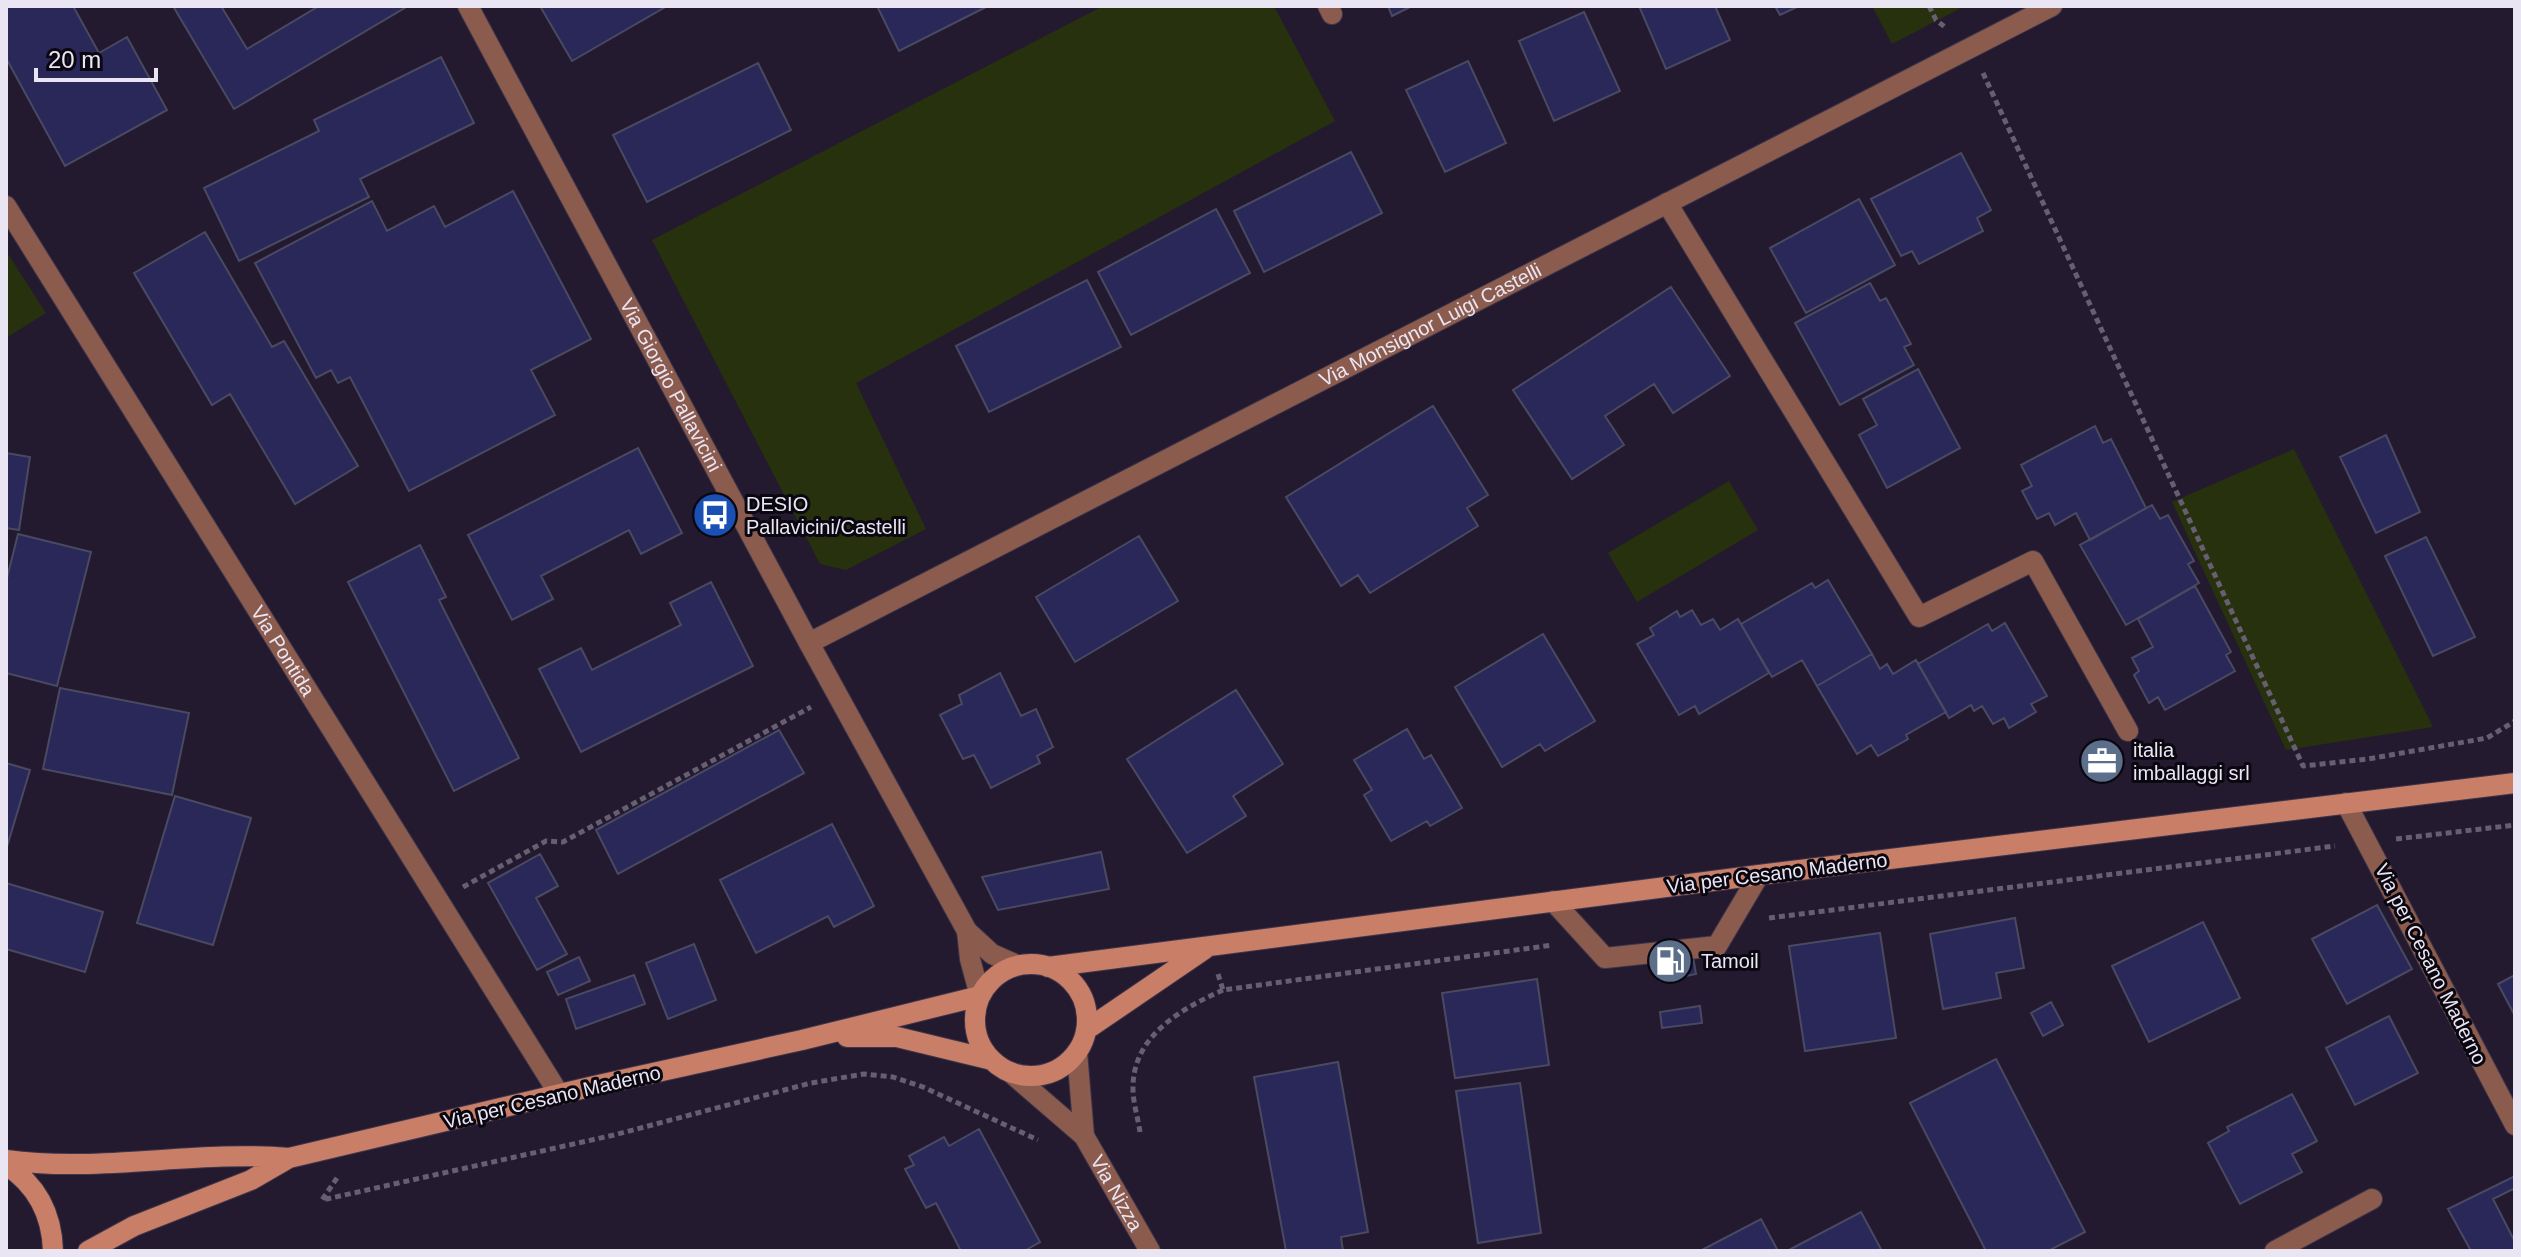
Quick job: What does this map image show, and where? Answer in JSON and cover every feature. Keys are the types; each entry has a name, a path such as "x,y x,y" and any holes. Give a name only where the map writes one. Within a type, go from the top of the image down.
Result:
{"main road":[{"name":"Via per Cesano Maderno","path":"1048,967 1759,875 2505,784 2515,772"},
{"name":"Via per Cesano Maderno","path":"1086,1030 1209,947"},
{"path":"1017,965 1048,967 1066,976 1076,986 1086,1009 1086,1030 1077,1052 1069,1061 1046,1074 1032,1076 1010,1072 983,1050 975,1027 976,1007 980,996 995,977 1017,965"},
{"name":"Via per Cesano Maderno","path":"6,1163 126,1163 247,1154 289,1158 980,996"},
{"name":"Via per Cesano Maderno","path":"815,1037 897,1037 992,1060"},
{"name":"Via per Cesano Maderno","path":"88,1251 134,1226 251,1180 289,1158"},
{"path":"6,1163 26,1181 43,1206 52,1231 53,1251"}],"street":[{"name":"Via Giorgio Pallavicini","path":"468,6 836,694 967,931 992,954 1017,965"},
{"name":"Via Monsignor Luigi Castelli","path":"809,643 2052,6"},
{"path":"1667,203 1919,617 2033,561 2128,731"},
{"name":"Via Pontida","path":"6,206 559,1094"},
{"name":"Via per Cesano Maderno","path":"2346,803 2515,1125"},
{"path":"1553,901 1605,958 1717,946 1759,875"},
{"name":"Via Giorgio Pallavicini","path":"967,931 970,959 980,996"},
{"name":"Via Nizza","path":"1077,1052 1084,1136"},
{"name":"Via Nizza","path":"1010,1072 1084,1136 1150,1251"},
{"path":"2275,1251 2372,1199"}],"path":[{"path":"1971,47 2303,766 2368,759 2487,738 2515,721"},
{"path":"439,901 546,841 563,842 836,694"},
{"path":"1731,923 2515,825"},
{"path":"1140,1132 1133,1090 1135,1066 1146,1046 1160,1027 1180,1011 1223,990 1589,940"},
{"path":"1209,947 1223,990"},
{"path":"335,1148 342,1170 322,1200 614,1135 811,1083 864,1074 893,1077 923,1087 1046,1145"}],"green space":[{"path":"1103,6 1274,6 1335,121 856,383 926,529 846,570 820,564 652,240"},
{"path":"1872,6 1965,6 1892,44"},
{"path":"6,251 46,313 6,338"},
{"path":"2294,449 2433,727 2286,750 2172,502"},
{"path":"1729,481 1758,530 1637,602 1608,553"}],"building":[{"path":"6,6 73,6 99,53 127,37 167,110 65,166 6,58"},
{"path":"173,6 221,6 247,49 319,6 408,6 234,109"},
{"path":"540,6 667,6 572,61"},
{"path":"877,6 988,6 899,51"},
{"path":"1388,6 1412,6 1392,16"},
{"path":"1639,6 1715,6 1730,40 1666,69"},
{"path":"1775,6 1799,6 1780,15"},
{"path":"1584,12 1620,91 1554,121 1519,41"},
{"path":"441,57 474,123 360,179 369,197 239,261 204,188 319,131 314,120"},
{"path":"1468,61 1506,143 1445,172 1406,90"},
{"path":"758,63 791,130 647,202 613,135"},
{"path":"1351,152 1382,213 1264,272 1234,211"},
{"path":"1961,153 1991,210 1977,218 1983,231 1919,264 1912,251 1901,256 1871,199"},
{"path":"513,191 591,339 531,370 555,415 409,491 350,377 338,383 331,370 316,378 255,263 372,201 387,231 434,206 445,227"},
{"path":"1859,199 1895,265 1806,313 1770,248"},
{"path":"1216,209 1250,273 1131,335 1098,272"},
{"path":"205,232 272,347 284,341 358,466 295,504 230,394 212,405 134,273"},
{"path":"1087,280 1121,347 989,412 956,346"},
{"path":"1870,283 1880,301 1886,298 1911,344 1904,347 1914,365 1840,405 1795,323"},
{"path":"1671,287 1730,376 1673,413 1654,384 1605,416 1624,445 1572,479 1513,390"},
{"path":"1918,369 1960,448 1887,488 1859,435 1877,425 1863,399"},
{"path":"1433,406 1488,495 1467,508 1478,526 1370,593 1358,575 1341,586 1286,497"},
{"path":"2095,426 2103,443 2111,439 2146,508 2090,540 2076,513 2055,525 2049,513 2037,519 2022,491 2032,486 2021,465"},
{"path":"2386,435 2420,512 2376,533 2340,457"},
{"path":"638,448 682,533 641,554 629,530 541,576 553,599 512,620 468,535"},
{"path":"6,453 30,457 19,530 6,528"},
{"path":"2152,505 2160,519 2168,515 2194,561 2188,564 2199,583 2126,625 2080,545"},
{"path":"18,534 91,552 57,686 6,673 6,582"},
{"path":"1139,536 1178,601 1075,662 1036,597"},
{"path":"2426,537 2475,637 2433,656 2385,556"},
{"path":"420,545 446,597 439,600 519,758 454,791 348,582"},
{"path":"1828,580 1872,654 1817,686 1802,660 1772,677 1741,624 1812,583 1815,588"},
{"path":"711,582 753,666 581,752 539,669 581,648 592,670 681,625 670,603"},
{"path":"2195,586 2231,652 2226,655 2235,671 2165,710 2158,697 2149,703 2134,675 2139,671 2132,658 2153,647 2138,619"},
{"path":"1692,610 1701,625 1713,619 1720,630 1738,619 1769,673 1699,714 1695,706 1679,715 1637,644 1654,635 1650,628 1677,611 1680,617"},
{"path":"2005,623 2047,696 2031,704 2036,712 2009,728 2004,718 1993,724 1982,706 1974,711 1971,705 1949,718 1918,664 1988,624 1992,631"},
{"path":"1543,634 1595,721 1545,751 1540,744 1502,767 1455,687"},
{"path":"1872,654 1880,669 1887,664 1893,674 1916,660 1946,712 1906,735 1908,739 1878,756 1871,745 1857,754 1817,686"},
{"path":"1000,673 1021,716 1036,709 1053,747 1037,756 1040,763 991,788 974,755 963,759 940,715 962,704 959,695"},
{"path":"60,688 189,713 172,795 43,769"},
{"path":"1236,690 1283,764 1233,796 1246,816 1187,853 1127,759"},
{"path":"1407,729 1424,759 1431,755 1462,808 1430,826 1427,821 1391,841 1364,795 1372,790 1354,760"},
{"path":"779,730 804,773 618,874 596,830"},
{"path":"6,763 30,770 6,850"},
{"path":"175,796 251,818 213,945 137,923"},
{"path":"832,824 874,906 834,927 828,916 756,953 720,880"},
{"path":"1101,852 1109,889 998,910 982,877"},
{"path":"540,854 558,886 536,898 567,954 537,970 488,883"},
{"path":"6,883 103,912 85,972 6,949"},
{"path":"2377,905 2412,969 2347,1004 2312,939"},
{"path":"2015,918 2024,968 1996,973 2001,998 1943,1009 1930,934"},
{"path":"2203,922 2240,998 2149,1042 2112,966"},
{"path":"1880,933 1896,1038 1805,1051 1789,946"},
{"path":"1690,940 1696,974 1660,981 1654,946"},
{"path":"694,944 716,1000 668,1019 646,963"},
{"path":"579,957 590,981 558,995 547,972"},
{"path":"634,975 645,1004 576,1029 566,999"},
{"path":"2515,975 2515,1016 2498,984"},
{"path":"1537,979 1549,1065 1455,1078 1442,993"},
{"path":"2051,1002 2063,1025 2043,1036 2031,1013"},
{"path":"1700,1006 1702,1023 1662,1028 1660,1012"},
{"path":"2389,1016 2418,1073 2355,1105 2326,1048"},
{"path":"1996,1059 2085,1232 2048,1251 1986,1251 1910,1103"},
{"path":"1338,1062 1368,1232 1341,1237 1343,1251 1286,1251 1254,1077"},
{"path":"1520,1083 1541,1233 1478,1243 1456,1091"},
{"path":"2292,1094 2317,1141 2292,1154 2302,1172 2240,1204 2208,1143 2229,1131 2227,1127"},
{"path":"979,1129 1040,1242 1024,1251 961,1251 936,1203 926,1208 905,1169 914,1165 909,1156 944,1137 949,1146"},
{"path":"2515,1176 2515,1193 2513,1189 2493,1199 2515,1242 2515,1251 2471,1251 2448,1209"},
{"path":"1861,1212 1882,1251 1787,1251"},
{"path":"1761,1219 1778,1251 1700,1251"}],"place":[{"name":"DESIO Pallavicini/Castelli","path":"715,515"},
{"name":"italia imballaggi srl","path":"2102,761"},
{"name":"Tamoil","path":"1670,961"}]}
